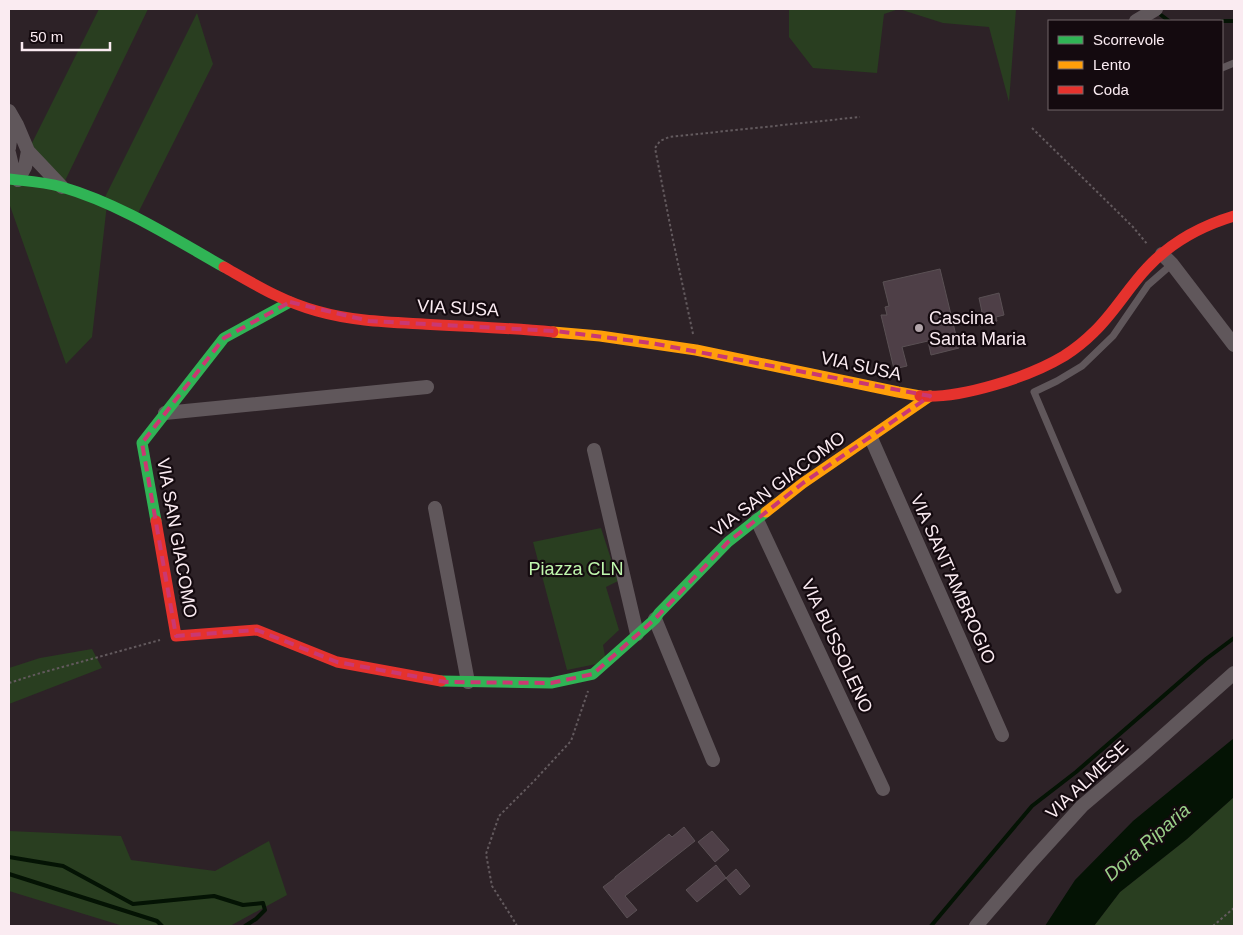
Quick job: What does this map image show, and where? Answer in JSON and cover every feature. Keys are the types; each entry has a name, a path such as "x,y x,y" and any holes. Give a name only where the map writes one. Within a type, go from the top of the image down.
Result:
{"main road":[{"name":"VIA SUSA","path":"13,179 62,187 103,201 136,217 269,293 316,311 341,317 369,321 555,331 600,336 696,350 888,390 930,396 966,392 988,386 1058,360 1073,350 1096,329 1147,269 1174,244 1189,235 1234,216"},
{"name":"VIA SAN GIACOMO","path":"290,302 224,338 142,443 176,636 257,630 338,662 446,682 551,683 593,674 655,619 728,542 803,484 930,396"}],"street":[{"path":"9,112 11,127 9,148"},
{"path":"9,112 28,151 62,187"},
{"path":"13,179 25,167 28,151"},
{"path":"9,153 13,179"},
{"path":"1162,254 1172,264 1234,345"},
{"path":"165,413 427,387"},
{"name":"VIA SANT'AMBROGIO","path":"871,438 1002,735"},
{"path":"594,450 636,634"},
{"path":"435,508 468,682"},
{"name":"VIA BUSSOLENO","path":"757,520 883,789"},
{"path":"655,619 714,760"},
{"name":"VIA ALMESE","path":"976,926 1082,806 1234,672"}],"lane":[{"path":"1118,590 1034,392 1082,366 1113,336 1148,285 1172,264"}],"path":[{"path":"696,350 655,148 660,141 669,137 860,117"},
{"path":"1032,128 1133,227 1151,249 1162,254"},
{"path":"9,683 116,651 176,636"},
{"path":"517,926 492,886 486,854 499,816 571,741 593,674"},
{"path":"1213,926 1234,908"}],"highlighted area":[{"path":"290,302 369,321 555,331 651,343 930,396 803,483 728,542 655,619 593,674 551,683 446,682 337,662 257,630 176,636 142,443 224,338"}],"green space":[{"path":"99,9 148,9 62,187 103,201 197,13 213,64 136,217 107,204 92,337 66,364 9,203 9,179 61,187 28,151"},
{"path":"789,9 899,9 884,14 877,73 813,68 789,37"},
{"path":"899,9 1016,9 1009,102 989,27 943,23"},
{"name":"Piazza CLN","path":"601,528 618,581 606,587 619,630 603,645 606,662 567,670 533,542"},
{"path":"92,649 102,668 9,704 9,668 40,658"},
{"path":"1234,797 1234,926 1094,926 1120,892 1187,839"},
{"path":"9,831 121,836 131,860 215,871 269,841 287,895 230,926 123,926 9,891"}],"water":[{"name":"Dora Riparia","path":"1234,738 1234,797 1187,839 1120,892 1094,926 1045,926 1075,880 1133,821"}],"building":[{"name":"Cascina Santa Maria","path":"940,269 959,348 931,355 928,341 902,347 907,366 894,369 881,315 887,315 885,307 889,306 883,282"},
{"path":"999,293 1004,315 996,317 997,321 980,326 977,314 982,312 979,298"},
{"path":"684,827 695,841 625,896 637,910 627,918 603,887 669,834 672,837"},
{"path":"712,831 729,850 715,862 698,842"},
{"path":"716,865 726,878 697,902 686,890"},
{"path":"736,869 750,886 740,895 726,878"}],"waterway":[{"path":"1161,15 1168,20"},
{"path":"1223,21 1234,21"},
{"path":"931,926 1032,806 1076,772 1206,659 1234,638"},
{"path":"9,857 63,866 133,904 214,896 243,905 263,903 265,910 245,926"},
{"path":"9,874 157,921 162,926"}],"traffic: fast":[{"path":"9,179 56,185 104,202 145,222 224,267"},
{"path":"156,521 142,443 224,338 290,302"},
{"path":"441,681 551,683 593,674 655,619 728,542 766,512"}],"traffic: slow":[{"path":"553,332 600,336 696,350 920,396"},
{"path":"766,512 803,483 930,396"}],"traffic: jam":[{"path":"920,396 955,394 994,385 1032,372 1064,356 1076,348 1101,325 1140,276 1166,250 1198,230 1234,216"},
{"path":"224,267 292,303 343,317 383,322 553,332"},
{"path":"156,521 176,636 257,630 337,662 441,681"}],"place":[{"name":"Cascina Santa Maria","path":"919,328"}]}
